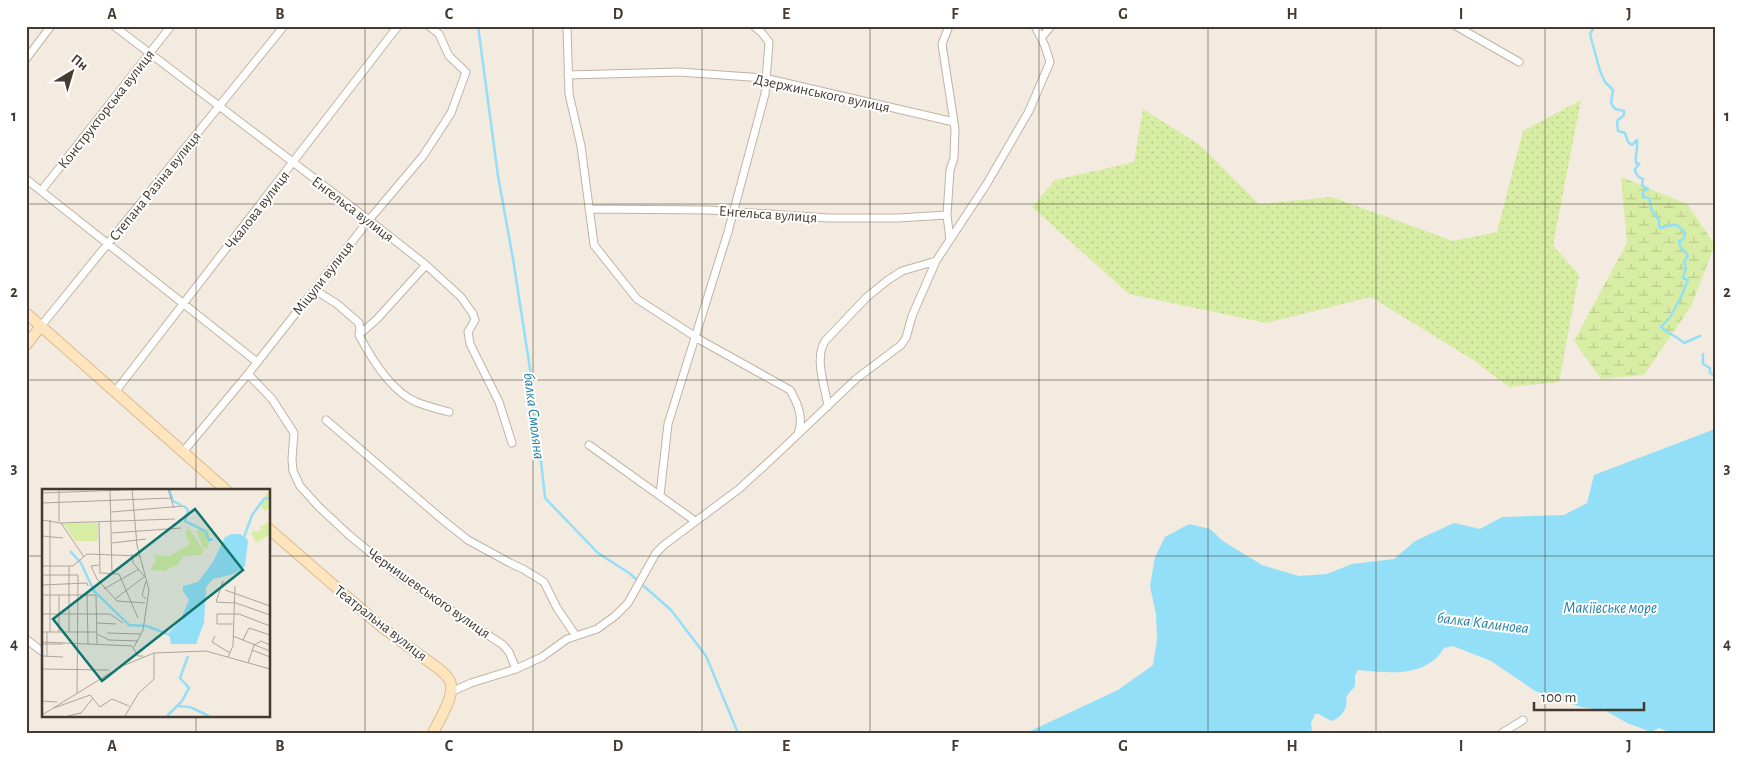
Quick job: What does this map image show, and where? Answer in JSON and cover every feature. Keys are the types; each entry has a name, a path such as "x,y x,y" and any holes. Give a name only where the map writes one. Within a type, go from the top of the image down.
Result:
{"street":[{"path":"26,59 51,26"},
{"name":"Енгельса вулиця","path":"114,26 369,220 426,265 461,297 475,320 468,332 470,344 499,402 512,443"},
{"name":"Конструкторська вулиця","path":"41,192 171,26"},
{"name":"Степана Разіна вулиця","path":"26,345 284,26"},
{"name":"Чкалова вулиця","path":"115,392 398,26"},
{"name":"Міцули вулиця","path":"183,452 248,374 369,220 424,156 450,113 466,72 449,56 439,34 429,26"},
{"path":"566,26 569,94 581,146 594,245 638,299 696,337 790,390 797,402 800,415 798,435"},
{"path":"660,496 668,424 734,212 764,94 769,42 762,32 754,26"},
{"path":"949,26 942,44 954,122 954,158 950,170 947,215 950,240"},
{"path":"433,733 451,692 471,683 516,669 542,657 568,639 598,629 615,616 628,603 656,553 664,545 739,489 856,379 901,345 906,338 912,316 936,261 986,185 1029,111 1050,62 1035,26"},
{"path":"1041,38 1051,26"},
{"path":"1456,26 1519,62"},
{"name":"Дзержинського вулиця","path":"568,75 680,72 766,78 954,122"},
{"path":"26,180 257,362"},
{"name":"Енгельса вулиця","path":"589,209 708,210 828,218 898,218 947,215"},
{"path":"828,406 819,358 820,348 825,341 867,297 888,280 902,271 936,261"},
{"path":"359,335 377,319 426,265"},
{"path":"314,290 337,304 359,323 359,335 382,373 396,388 415,401 449,412"},
{"path":"26,313 225,489"},
{"name":"Чернишевського вулиця","path":"248,374 272,399 294,433 293,471 300,486 349,535 386,567 502,645 509,652 516,669"},
{"path":"326,420 468,540 544,582 557,608 576,636"},
{"path":"589,445 696,521"},
{"name":"Театральна вулиця","path":"270,530 382,628 439,669 450,680 451,692"},
{"path":"26,639 42,651"},
{"path":"1502,733 1523,720"}],"green space":[{"path":"1581,100 1553,245 1579,275 1559,382 1509,387 1473,360 1371,297 1266,323 1129,294 1032,207 1055,180 1134,162 1143,109 1200,145 1259,204 1332,197 1453,241 1497,232 1523,131"},
{"path":"1621,177 1687,204 1715,245 1691,306 1644,375 1601,379 1574,341 1627,243"}],"water":[{"name":"Макіївське море","path":"1715,429 1715,733 1672,733 1659,728 1651,732 1627,723 1606,711 1581,707 1535,691 1491,661 1453,646 1444,648 1434,660 1417,669 1398,672 1358,670 1355,675 1355,686 1346,697 1347,701 1343,712 1338,718 1331,721 1319,714 1315,714 1311,723 1312,733 1026,733 1118,690 1153,665 1157,640 1156,614 1150,586 1155,557 1165,537 1189,524 1210,529 1223,541 1262,565 1299,576 1327,574 1352,564 1394,559 1415,541 1454,523 1480,529 1502,517 1564,515 1587,503 1594,475"}],"waterway":[{"name":"балка Смоляна","path":"478,26 498,176 533,388 545,498 598,553 629,573 671,610 706,656 738,733"},
{"path":"1595,26 1590,34 1600,71 1605,82 1613,90 1611,103 1615,109 1624,111 1624,115 1617,121 1618,131 1625,133 1628,142 1632,145 1637,140 1636,163 1639,164 1635,171 1643,179 1642,185 1648,189 1643,192 1643,197 1649,198 1652,211 1659,220 1661,228 1677,225 1685,233 1684,239 1679,241 1680,246 1688,256 1684,262 1686,268 1683,278 1688,280 1670,317 1661,327 1684,343 1700,336"},
{"path":"1703,354 1703,364 1710,368 1710,373 1715,376"}],"water label":[{"name":"балка Калинова","path":"1483,622"}]}
